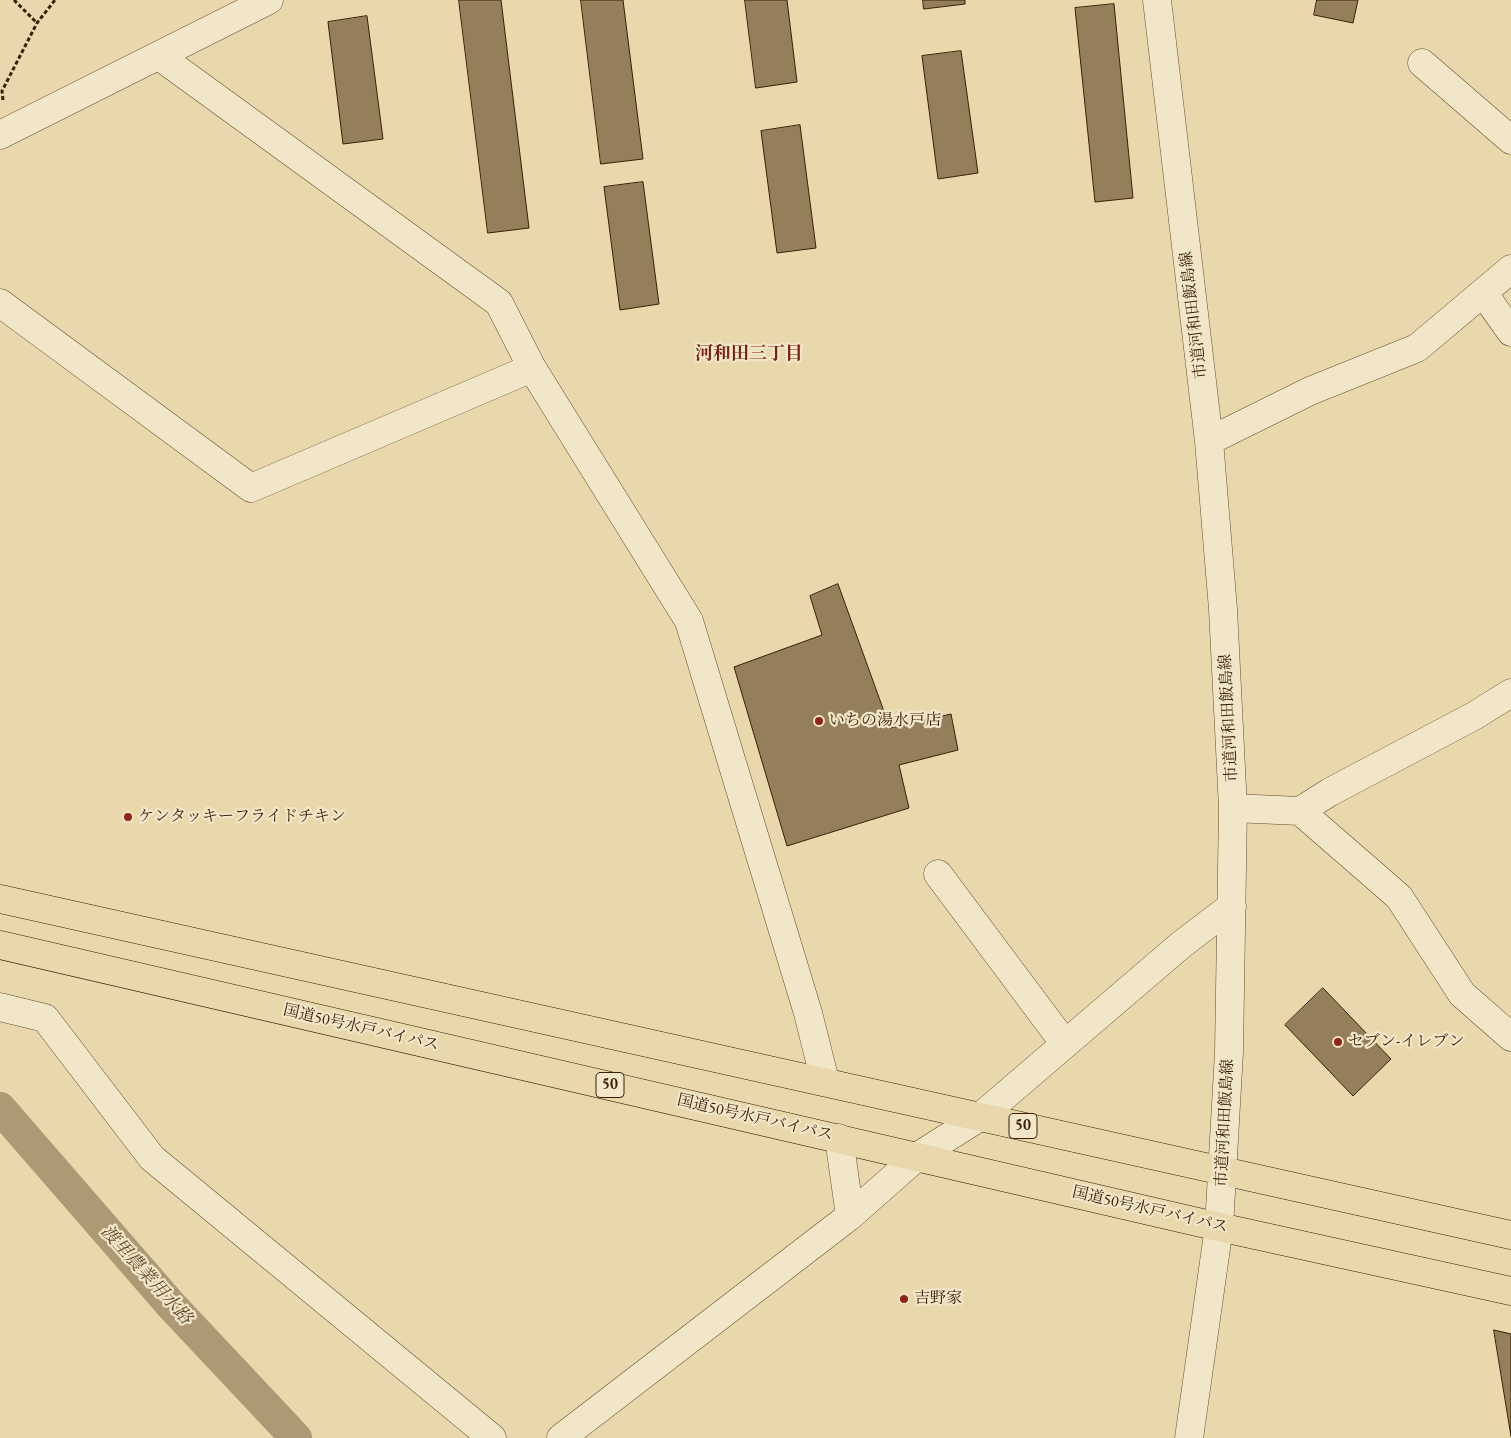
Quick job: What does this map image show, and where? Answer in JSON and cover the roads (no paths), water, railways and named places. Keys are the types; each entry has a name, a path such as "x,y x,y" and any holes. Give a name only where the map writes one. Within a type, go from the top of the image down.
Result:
{"highway":[{"name":"50","path":"0,899 1511,1235"},
{"name":"国道50号水戸バイパス","path":"0,945 1219,1226 1511,1291"}],"street":[{"path":"4,133 269,0"},
{"name":"市道河和田飯島線","path":"1157,0 1209,441 1223,609 1233,808 1228,1052 1219,1226 1189,1438"},
{"path":"159,56 499,303 532,368 690,621 808,1013 825,1081"},
{"path":"1422,62 1511,140"},
{"path":"1209,441 1310,391 1417,348 1484,294 1511,269"},
{"path":"1484,294 1511,332"},
{"path":"0,303 251,488 532,368"},
{"path":"1233,808 1300,811 1330,792 1474,716 1511,693"},
{"path":"1300,811 1399,897 1462,994 1511,1037"},
{"path":"938,874 1065,1044"},
{"path":"561,1438 850,1216 918,1156 980,1117 1182,944 1232,906"},
{"path":"0,1007 45,1018 152,1158 492,1438"},
{"path":"839,1138 850,1216"}],"waterway":[{"name":"渡里農業用水路","path":"0,1108 171,1305 296,1438"}],"place":[{"name":"いちの湯水戸店","path":"819,721"},
{"name":"ケンタッキーフライドチキン","path":"128,817"},
{"name":"セブン-イレブン","path":"1338,1042"},
{"name":"吉野家","path":"904,1299"}],"district":[{"name":"河和田三丁目","path":"749,354"}]}
